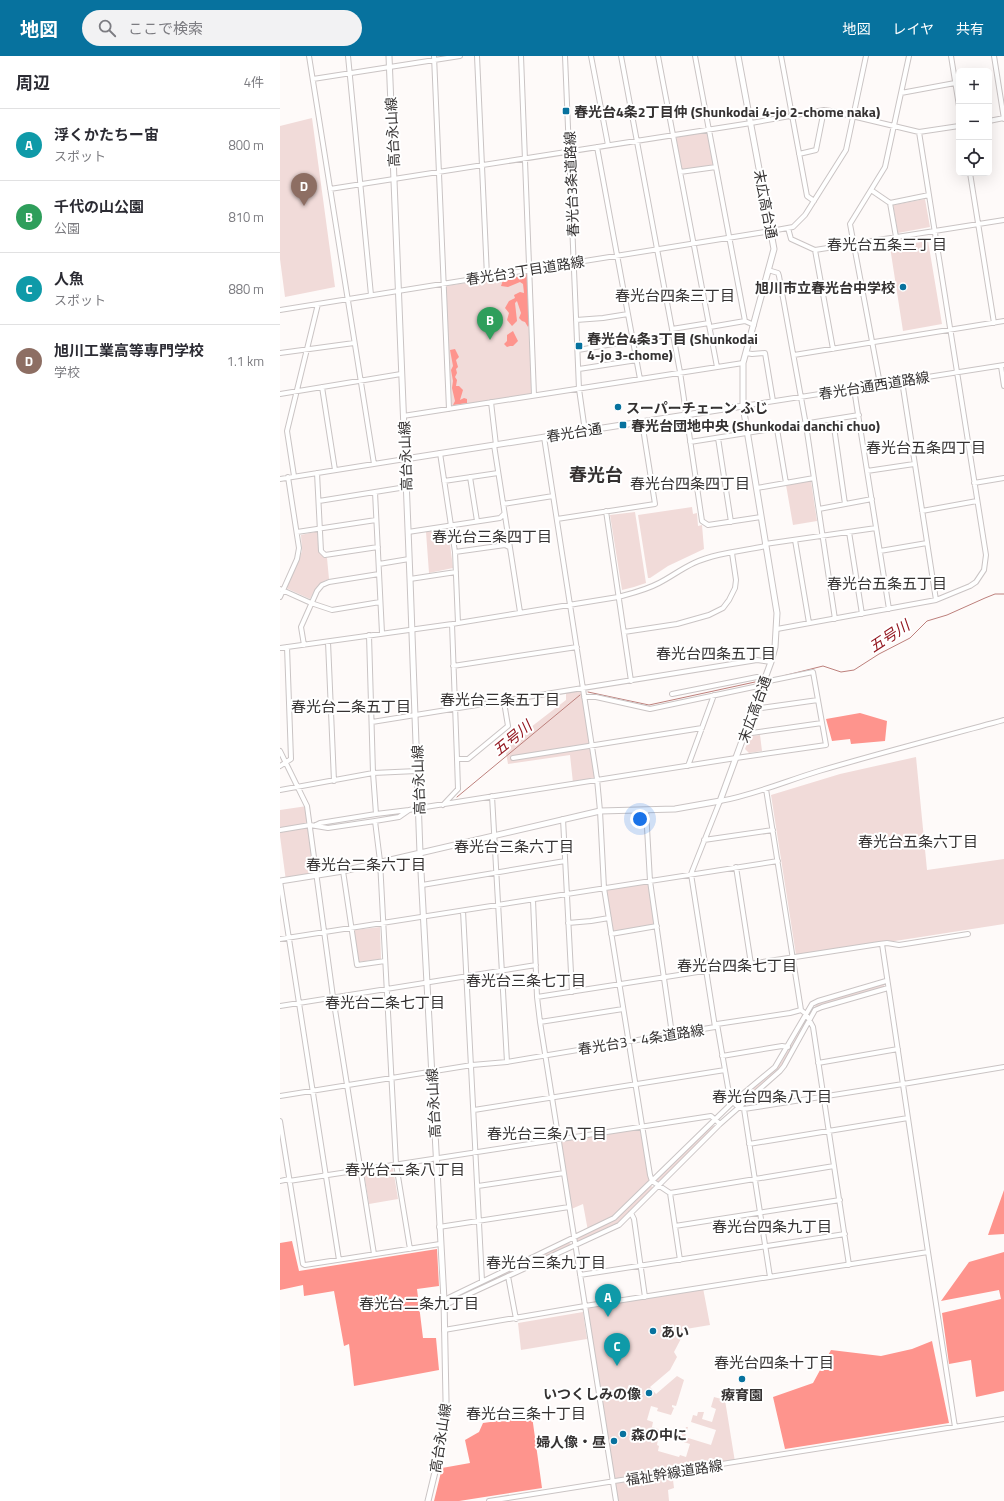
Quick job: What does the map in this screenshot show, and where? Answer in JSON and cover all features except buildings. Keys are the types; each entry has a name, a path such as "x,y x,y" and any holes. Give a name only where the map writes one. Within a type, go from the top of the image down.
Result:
{"street":[{"path":"309,56 374,464"},
{"path":"348,56 371,295"},
{"name":"高台永山線","path":"389,56 420,852 444,1300 446,1421 428,1501"},
{"path":"313,79 389,68 434,58 460,56"},
{"path":"477,56 487,276"},
{"path":"521,56 534,396"},
{"name":"春光台3条道路線","path":"565,56 578,369 585,431"},
{"path":"591,56 608,145"},
{"path":"621,56 680,372 702,521 708,525 761,517"},
{"path":"658,56 717,367"},
{"path":"695,56 745,321"},
{"name":"末広高台通","path":"720,801 771,662 775,647 777,629 777,613 743,406 743,363 774,249 738,56"},
{"path":"781,56 807,196 814,201"},
{"path":"866,56 846,150 805,215 793,226 788,228 791,240 815,250 1004,220"},
{"path":"880,384 850,224 885,167 909,56"},
{"path":"951,56 959,104"},
{"path":"992,121 1004,119 994,56"},
{"path":"434,58 449,409"},
{"path":"901,93 955,83"},
{"path":"330,188 751,123 824,110 919,132 956,126"},
{"path":"799,154 816,150 824,110"},
{"path":"777,629 936,600 970,586 980,577 984,570 986,555 919,132"},
{"path":"597,147 640,379"},
{"path":"680,172 716,167"},
{"path":"970,176 994,323"},
{"path":"871,190 890,203 896,237"},
{"path":"890,203 929,195"},
{"name":"春光台3丁目道路線","path":"280,310 788,228"},
{"path":"815,250 833,349"},
{"path":"768,270 778,273 779,276 806,424 835,619"},
{"path":"294,476 287,431 298,391 318,304"},
{"path":"576,320 628,314"},
{"path":"578,350 633,341 709,325 745,321 754,325"},
{"path":"794,355 1004,321"},
{"path":"280,353 354,343"},
{"path":"746,353 765,353 773,401"},
{"path":"578,369 637,360"},
{"path":"403,416 743,363"},
{"path":"1002,365 1004,386"},
{"name":"春光台通西道路線","path":"743,406 1002,365"},
{"path":"280,394 401,374"},
{"path":"902,381 936,600"},
{"path":"322,387 335,470"},
{"path":"854,389 889,609"},
{"path":"490,402 498,472 520,612"},
{"name":"春光台通","path":"405,459 743,406"},
{"path":"690,442 777,430 859,415"},
{"path":"832,420 845,504"},
{"path":"557,519 655,504 642,422"},
{"path":"777,430 786,483"},
{"path":"544,437 597,779 604,888 652,1181 670,1193 834,1166"},
{"path":"718,438 731,522"},
{"path":"440,453 455,552 458,623"},
{"path":"280,479 405,459"},
{"path":"867,471 914,464"},
{"path":"444,481 498,472"},
{"path":"317,473 321,551 325,554 378,547"},
{"path":"470,477 477,521"},
{"path":"280,597 297,558 299,548 288,478"},
{"path":"757,488 814,478"},
{"path":"974,483 1004,478"},
{"path":"319,501 406,487"},
{"path":"375,492 382,633"},
{"path":"503,504 553,496"},
{"path":"818,509 872,499"},
{"path":"922,511 977,501"},
{"path":"606,511 631,681"},
{"path":"408,532 500,518 504,514"},
{"path":"297,532 376,520"},
{"path":"280,648 452,624 618,596 643,590 694,563 720,554 732,553 795,540 876,528"},
{"path":"849,532 862,614"},
{"path":"795,540 809,623"},
{"path":"880,551 927,543"},
{"path":"455,552 505,545 509,547"},
{"path":"624,632 677,624 709,615 723,608 735,588 736,580 732,553"},
{"path":"378,564 409,559"},
{"path":"410,579 456,572"},
{"path":"304,645 301,627 317,591 322,585 329,582 379,574"},
{"path":"282,590 311,603 332,610 380,602"},
{"path":"443,805 458,789 452,624"},
{"path":"369,635 373,773 376,814"},
{"path":"328,642 334,781"},
{"path":"280,766 286,764 291,759 287,647"},
{"path":"453,666 577,647"},
{"path":"372,722 455,710 757,660 771,662"},
{"path":"316,825 320,823 443,805 597,779 826,745 813,672 650,708 596,697 584,697"},
{"path":"672,694 757,677 764,682"},
{"path":"688,766 714,695"},
{"path":"754,709 818,700"},
{"path":"457,759 468,759 508,726 504,702"},
{"path":"339,1260 280,881 344,871 380,861 600,811 676,809 733,799 835,766 1004,720"},
{"path":"745,734 822,723"},
{"path":"513,758 702,728"},
{"path":"280,751 306,806 310,825 333,997 374,1254"},
{"path":"280,790 373,773 417,771"},
{"path":"766,789 802,1010 813,1027 849,1264"},
{"path":"492,796 507,1062"},
{"name":"春光台3・4条道路線","path":"280,1096 472,1065 507,1062 545,1054 716,1026 691,874 720,801"},
{"path":"280,830 310,825 328,828 375,821 399,817 409,810"},
{"path":"646,810 650,881 672,1034"},
{"path":"563,819 572,992"},
{"path":"375,821 380,861 396,1164 410,1248"},
{"path":"704,840 773,830"},
{"path":"280,939 324,933 383,922 424,918 778,861"},
{"path":"422,885 565,862"},
{"path":"736,867 751,964"},
{"path":"344,871 357,965 385,961"},
{"name":"福祉幹線道路線","path":"533,900 537,997 540,1022 613,1481 1004,1419"},
{"path":"463,911 482,1281"},
{"path":"568,923 609,918"},
{"path":"611,934 657,926"},
{"path":"537,997 887,943 899,946 968,934"},
{"path":"882,944 886,981 904,1084 955,1427"},
{"path":"280,1006 536,965"},
{"path":"444,1300 614,1218 733,1102 774,1067 788,1047 812,1004 886,981"},
{"path":"444,1306 575,1244 619,1225 720,1124 784,1066 816,1010 888,988"},
{"path":"540,1022 623,1009"},
{"path":"802,1010 716,1026 730,1099 738,1107 744,1109 1004,1067"},
{"path":"722,1056 782,1046 788,1047"},
{"path":"818,1063 898,1050"},
{"path":"474,1110 725,1070"},
{"path":"744,1109 770,1277"},
{"path":"280,1181 711,1116 720,1124"},
{"path":"749,1144 908,1118"},
{"path":"280,1121 302,1264 305,1265 440,1244"},
{"path":"478,1186 564,1173"},
{"path":"670,1193 680,1260"},
{"path":"675,1226 840,1200"},
{"path":"440,1227 569,1207"},
{"path":"631,1212 634,1219 640,1266 646,1297"},
{"path":"580,1275 845,1234"},
{"path":"444,1330 516,1319 585,1306 928,1252"},
{"path":"508,1276 516,1319"},
{"path":"489,1501 613,1481 616,1501"}],"shaded area":[{"path":"312,118 335,287 285,297 280,259 280,126"},
{"path":"708,132 714,165 682,171 676,137"},
{"path":"925,199 930,227 898,233 893,205"},
{"path":"928,241 942,324 903,331 890,247"},
{"path":"528,273 533,394 451,407 446,286"},
{"path":"527,274 529,325 528,327 525,322 519,318 521,313 517,301 515,303 517,321 512,326 507,320 509,313 505,308 509,301 515,298 514,295 520,292 524,293 523,284 520,282 508,287 501,286 503,280 508,276 517,277"},
{"path":"513,331 518,341 513,346 507,347 504,344 507,341 507,335"},
{"path":"455,349 459,357 456,360 458,367 456,369 457,373 455,377 457,380 456,386 459,386 463,390 460,400 464,398 467,399 467,403 453,405 455,401 452,388 453,381 451,370 453,366 450,350"},
{"path":"811,481 817,521 793,525 786,485"},
{"path":"692,507 693,514 697,513 698,526 702,525 704,549 668,566 648,578 638,515"},
{"path":"635,512 646,583 622,590 610,515"},
{"path":"448,528 453,568 429,573 426,532"},
{"path":"318,531 318,547 323,556 327,558 329,579 322,582 317,587 310,599 286,588 302,551 301,535"},
{"path":"583,688 597,779 573,783 570,755 508,764 505,747 566,700 566,692"},
{"path":"860,713 887,721 885,741 851,744 850,739 832,741 826,719"},
{"path":"760,735 762,751 749,753 745,749 750,736"},
{"path":"916,757 927,870 1004,859 1004,924 796,955 771,795 840,774"},
{"path":"307,806 316,876 286,881 280,836 280,810"},
{"path":"650,881 657,926 611,934 604,888"},
{"path":"380,927 381,959 358,962 354,930"},
{"path":"883,983 884,988 816,1007 810,1014 809,1013 818,1003"},
{"path":"805,1022 806,1023 783,1066 741,1102 739,1102 738,1099 780,1064"},
{"path":"712,1125 715,1126 715,1128 659,1182 657,1182 656,1180"},
{"path":"642,1126 652,1181 614,1218 588,1231 583,1204 569,1210 559,1139"},
{"path":"393,1168 398,1199 369,1204 364,1173"},
{"path":"650,1186 654,1187 654,1189 618,1224 577,1242 577,1238 615,1220"},
{"path":"1004,1190 1004,1234 988,1235"},
{"path":"292,1241 299,1271 437,1249 439,1286 417,1289 423,1338 436,1338 439,1370 354,1386 349,1344 344,1346 334,1291 304,1296 303,1285 280,1290 280,1243"},
{"path":"568,1242 571,1244 570,1246 446,1304 446,1300"},
{"path":"1004,1252 1004,1391 976,1397 971,1360 949,1364 942,1313 1001,1299 999,1290 941,1301 969,1262"},
{"path":"703,1288 710,1325 686,1329 674,1352 677,1357 670,1370 650,1387 656,1394 677,1376 684,1380 676,1406 672,1405 674,1408 671,1415 657,1411 658,1408 651,1406 647,1420 653,1422 652,1427 670,1433 669,1437 663,1436 661,1440 658,1439 658,1451 679,1457 680,1455 686,1457 690,1444 671,1438 674,1427 685,1430 686,1427 688,1427 685,1437 711,1445 716,1430 691,1422 693,1415 697,1416 698,1412 704,1412 702,1419 712,1422 716,1409 711,1407 714,1397 725,1400 735,1462 672,1472 674,1488 668,1490 669,1501 616,1501 585,1306"},
{"path":"583,1312 587,1339 521,1350 518,1323"},
{"path":"932,1341 949,1423 785,1449 773,1397 813,1383 831,1350 881,1356 912,1349"},
{"path":"532,1416 542,1488 459,1501 434,1501 442,1468 470,1463 465,1440 479,1432 483,1423"}],"waterway":[{"name":"五号川","path":"783,676 823,666 841,672 854,670 879,654 910,638 927,621 947,615 995,594 1004,594"},
{"name":"五号川","path":"588,692 649,705 755,682"},
{"name":"五号川","path":"457,797 580,695"}],"place":[{"name":"春光台4条2丁目仲 (Shunkodai 4-jo 2-chome naka)","path":"566,111"},
{"name":"旭川工業高等専門学校","path":"304,206"},
{"name":"旭川市立春光台中学校","path":"903,287"},
{"name":"千代の山公園","path":"490,340"},
{"name":"春光台4条3丁目 (Shunkodai 4-jo 3-chome)","path":"579,346"},
{"name":"スーパーチェーン ふじ","path":"618,407"},
{"name":"春光台団地中央 (Shunkodai danchi chuo)","path":"623,425"},
{"name":"浮くかたちー宙","path":"608,1317"},
{"name":"あい","path":"653,1331"},
{"name":"人魚","path":"617,1366"},
{"name":"療育園","path":"742,1379"},
{"name":"いつくしみの像","path":"649,1393"},
{"name":"森の中に","path":"623,1434"},
{"name":"婦人像・昼","path":"614,1441"}],"district":[{"name":"春光台五条三丁目","path":"887,244"},
{"name":"春光台四条三丁目","path":"675,295"},
{"name":"春光台五条四丁目","path":"926,447"},
{"name":"春光台","path":"596,474"},
{"name":"春光台四条四丁目","path":"690,483"},
{"name":"春光台三条四丁目","path":"492,536"},
{"name":"春光台五条五丁目","path":"887,583"},
{"name":"春光台四条五丁目","path":"716,653"},
{"name":"春光台三条五丁目","path":"500,699"},
{"name":"春光台二条五丁目","path":"351,706"},
{"name":"春光台五条六丁目","path":"918,841"},
{"name":"春光台三条六丁目","path":"514,846"},
{"name":"春光台二条六丁目","path":"366,864"},
{"name":"春光台四条七丁目","path":"737,965"},
{"name":"春光台三条七丁目","path":"526,980"},
{"name":"春光台二条七丁目","path":"385,1002"},
{"name":"春光台四条八丁目","path":"772,1096"},
{"name":"春光台三条八丁目","path":"547,1133"},
{"name":"春光台二条八丁目","path":"405,1169"},
{"name":"春光台四条九丁目","path":"772,1226"},
{"name":"春光台三条九丁目","path":"546,1262"},
{"name":"春光台二条九丁目","path":"419,1303"},
{"name":"春光台四条十丁目","path":"774,1362"},
{"name":"春光台三条十丁目","path":"526,1413"}]}
